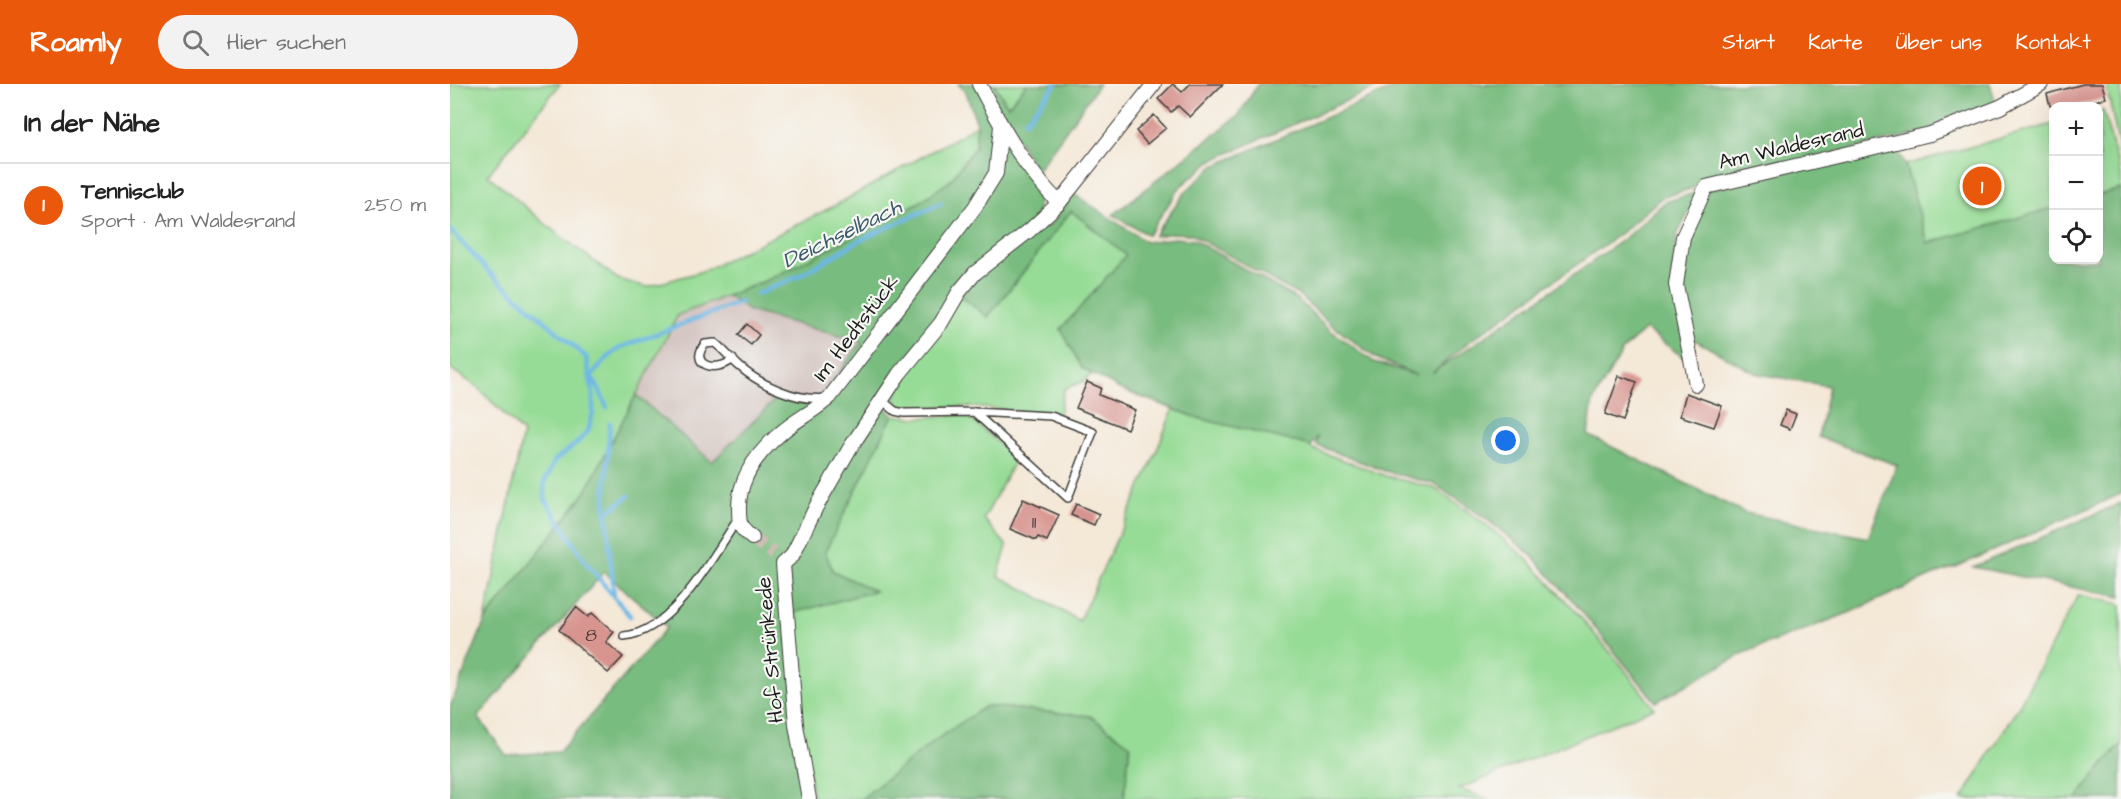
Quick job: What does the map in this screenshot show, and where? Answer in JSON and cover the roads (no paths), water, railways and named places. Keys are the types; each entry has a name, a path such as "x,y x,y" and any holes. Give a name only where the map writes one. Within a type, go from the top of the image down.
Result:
{"street":[{"path":"979,84 1000,126 1038,181 1059,203"},
{"path":"883,401 899,374 941,323 959,292 975,273 1030,230 1059,203 1154,84"},
{"name":"Am Waldesrand","path":"1696,384 1676,285 1683,237 1706,187 1930,134 2000,107 2041,84"},
{"name":"Im Hedtstück","path":"739,519 738,497 754,461 782,432 818,408 830,397 975,207 996,173 1000,126"},
{"name":"Hof Strünkede","path":"809,799 796,725 779,559 792,556 816,507 850,448 883,401"},
{"path":"739,519 742,528 752,538"}],"lane":[{"path":"733,359 722,367 712,368 700,359 701,350 705,344 715,343 733,359 756,380 810,399 830,397"},
{"path":"883,401 895,411 904,413 974,412 1051,416 1093,432 1068,498 974,412"},
{"path":"624,636 636,635 659,621 678,602 694,585 739,519"}],"waterway":[{"name":"Deichselbach","path":"1025,121 1056,84"},
{"name":"Deichselbach","path":"757,294 801,275 858,241 941,203"},
{"path":"450,230 492,275 586,357 593,394 593,413 588,431 576,444 555,460 544,483 545,499 587,564 630,616"},
{"name":"Deichselbach","path":"607,408 591,377 619,348 741,302"},
{"path":"610,423 605,498 614,597"},
{"path":"606,513 629,496"}],"tunnel":[{"path":"752,538 774,553"}],"place":[{"name":"Tennisclub","path":"1982,186"}]}
